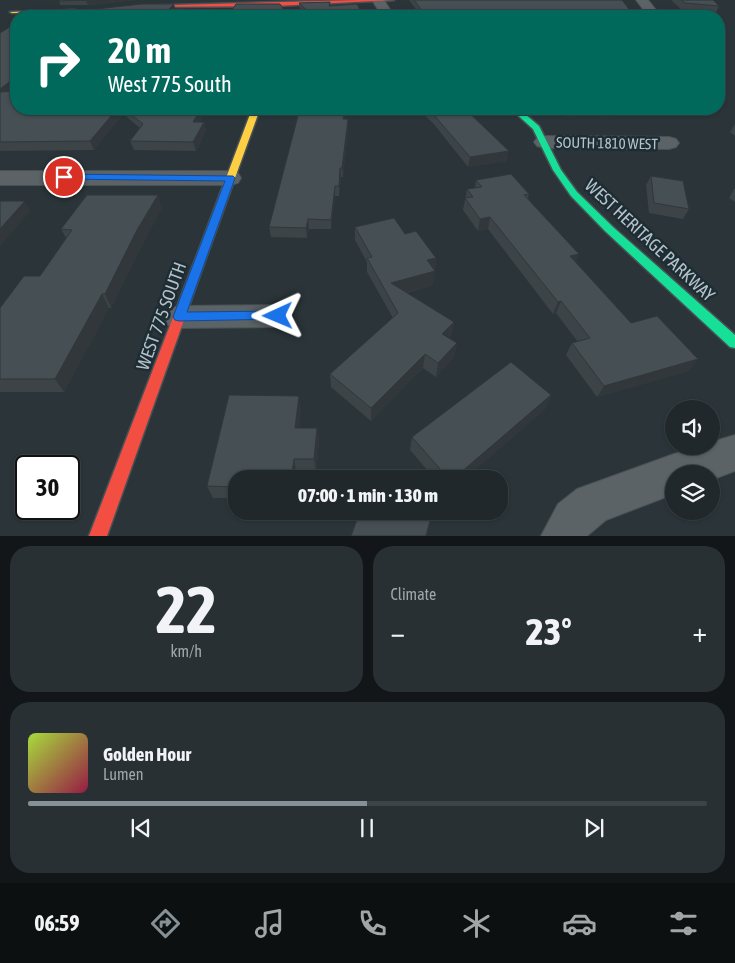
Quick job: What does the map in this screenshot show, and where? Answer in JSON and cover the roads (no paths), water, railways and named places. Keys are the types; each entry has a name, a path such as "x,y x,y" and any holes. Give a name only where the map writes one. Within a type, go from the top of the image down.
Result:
{"street":[{"path":"15,10 32,0"},
{"path":"125,7 216,3 275,5 392,0"},
{"path":"642,0 650,10"},
{"name":"WEST 775 SOUTH","path":"98,536 254,115"},
{"name":"WEST HERITAGE PARKWAY","path":"522,115 536,128 557,170 574,194 609,229 735,343"},
{"name":"SOUTH 1810 WEST","path":"544,142 669,143"},
{"path":"0,178 230,178"},
{"path":"179,317 278,316"},
{"path":"701,465 735,453"},
{"path":"562,536 573,519 592,504 665,478"}]}
